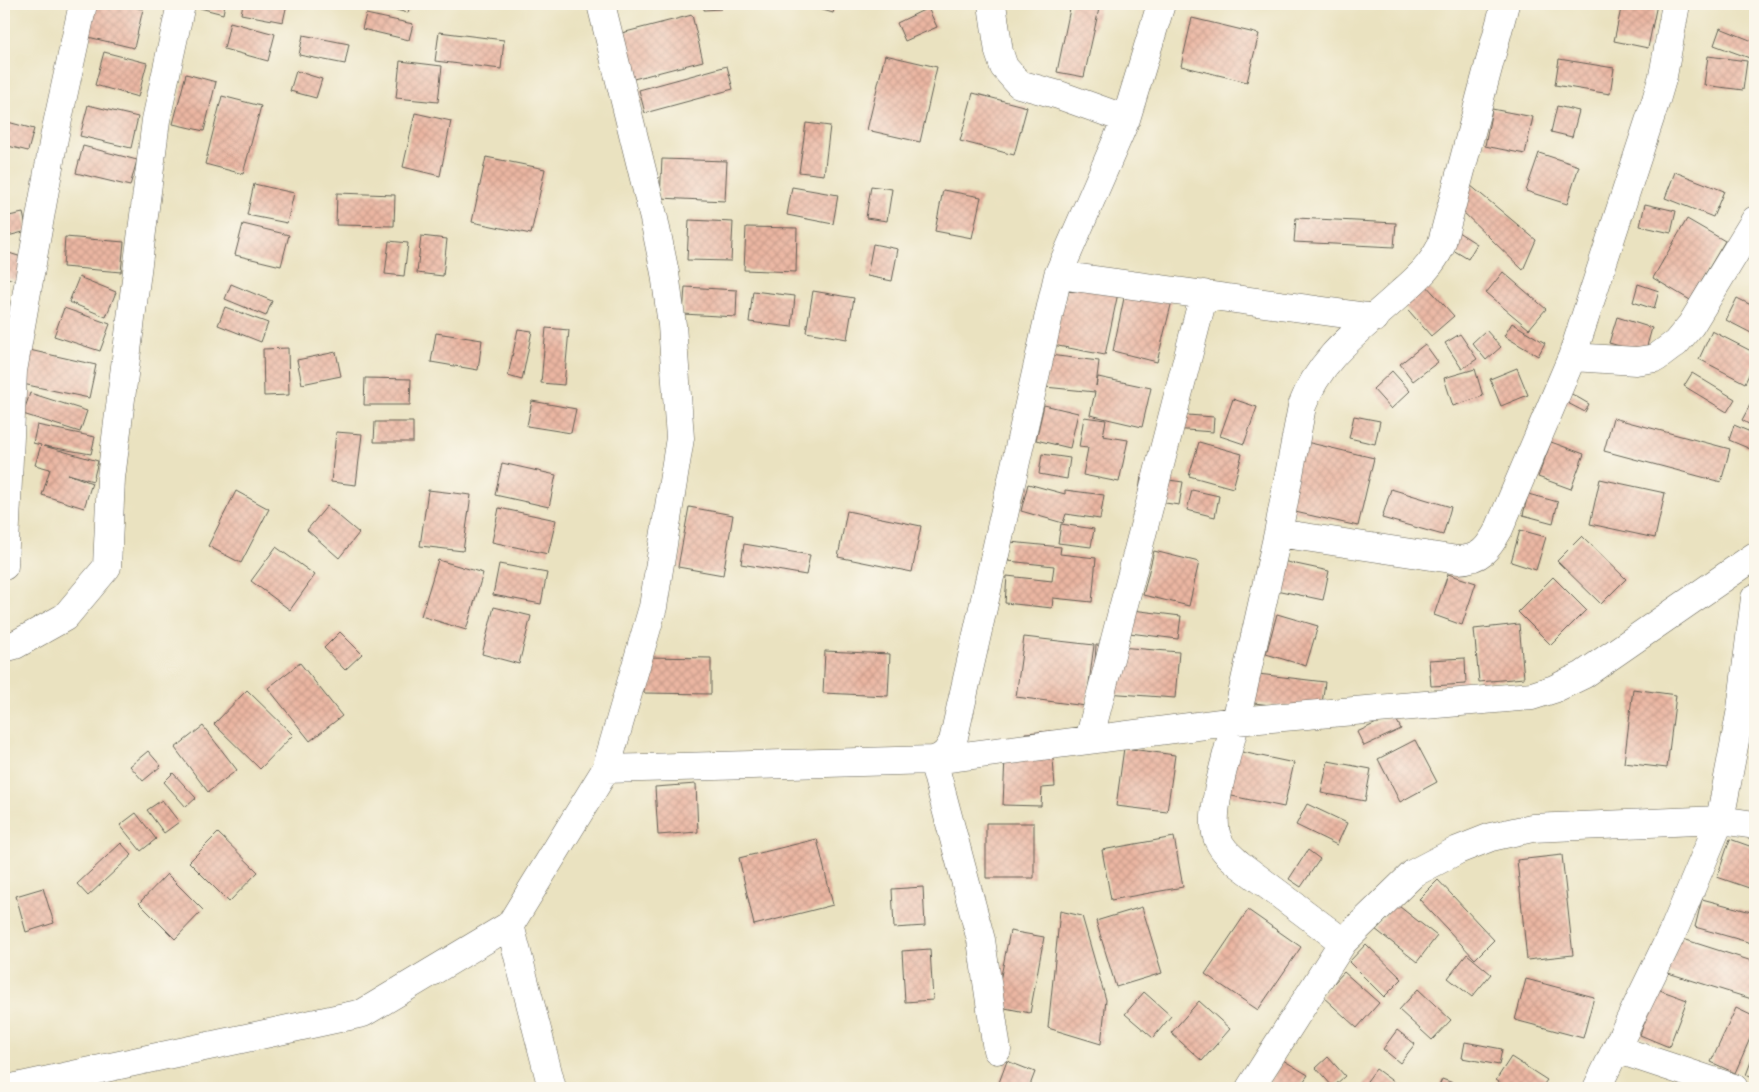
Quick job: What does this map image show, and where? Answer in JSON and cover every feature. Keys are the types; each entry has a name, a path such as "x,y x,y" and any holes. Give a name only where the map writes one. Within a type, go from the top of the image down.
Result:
{"street":[{"path":"4,566 13,371 54,138 82,4"},
{"path":"4,648 65,617 107,567 111,478 156,120 181,4"},
{"path":"12,1088 363,1013 510,925 606,769 653,608 680,438 672,325 665,273 654,219 601,4"},
{"path":"992,4 999,52 1004,67 1018,84 1059,95 1126,119"},
{"path":"934,760 942,758 948,752 953,741 1058,275 1126,119 1161,4"},
{"path":"1343,942 1225,852 1217,838 1214,821 1217,798 1278,533 1302,406 1309,387 1338,348 1375,318 1425,272 1435,259 1441,246 1504,4"},
{"path":"1278,533 1458,560 1470,560 1480,555 1491,543 1499,529 1572,357 1659,92 1676,4"},
{"path":"1572,357 1636,361 1656,358 1676,343 1691,325 1755,220"},
{"path":"1058,275 1375,318"},
{"path":"1089,740 1204,294"},
{"path":"606,769 934,760 1236,721 1532,696 1554,689 1582,675 1755,556"},
{"path":"1597,1088 1675,927 1720,820 1741,709 1754,611"},
{"path":"934,760 981,940 997,1050"},
{"path":"1250,1088 1343,942 1414,873 1458,850 1491,837 1532,828 1720,820 1755,825"},
{"path":"510,925 552,1088"},
{"path":"1616,1049 1734,1088"}],"building":[{"path":"92,4 121,4 143,9 134,48 84,36"},
{"path":"201,4 225,4 223,14 200,8"},
{"path":"243,4 287,4 283,22 241,14"},
{"path":"373,4 410,4 408,13"},
{"path":"704,4 721,4 721,9 704,10"},
{"path":"802,4 836,4 833,13"},
{"path":"1071,4 1100,4 1084,77 1057,72"},
{"path":"1622,4 1657,4 1648,48 1614,41"},
{"path":"928,8 937,27 905,41 897,23"},
{"path":"366,14 413,24 409,40 362,29"},
{"path":"692,15 703,61 626,81 614,35"},
{"path":"1192,18 1259,34 1247,82 1181,66"},
{"path":"230,22 275,34 268,61 224,49"},
{"path":"1720,28 1755,42 1755,60 1714,45"},
{"path":"439,32 504,40 501,69 435,61"},
{"path":"303,35 349,44 345,64 299,55"},
{"path":"104,52 147,63 138,97 95,85"},
{"path":"885,55 937,67 920,142 867,130"},
{"path":"1708,56 1747,61 1743,90 1704,85"},
{"path":"1559,59 1614,68 1610,94 1555,85"},
{"path":"400,61 442,66 438,102 396,98"},
{"path":"727,66 733,89 645,113 639,90"},
{"path":"296,71 322,79 316,98 290,91"},
{"path":"186,74 216,82 204,131 173,124"},
{"path":"973,93 1027,107 1014,155 960,141"},
{"path":"222,96 261,106 243,174 205,164"},
{"path":"88,105 138,117 131,148 80,136"},
{"path":"1557,106 1579,111 1572,137 1551,132"},
{"path":"1492,109 1533,117 1525,154 1485,146"},
{"path":"415,113 451,121 440,176 403,167"},
{"path":"4,121 34,129 28,151 4,145"},
{"path":"806,123 830,126 824,175 799,172"},
{"path":"83,146 137,160 130,186 76,173"},
{"path":"1539,153 1579,166 1567,204 1526,191"},
{"path":"486,157 545,169 531,234 472,222"},
{"path":"662,159 727,161 725,201 660,198"},
{"path":"1675,172 1724,191 1713,217 1665,198"},
{"path":"254,184 294,193 287,223 247,215"},
{"path":"1470,185 1536,240 1523,270 1459,208"},
{"path":"871,186 892,189 887,221 866,218"},
{"path":"792,187 838,195 833,224 787,215"},
{"path":"943,190 981,197 972,238 935,231"},
{"path":"337,193 395,195 394,226 336,225"},
{"path":"1645,204 1676,211 1671,233 1640,226"},
{"path":"23,213 27,231 4,237 4,217"},
{"path":"1296,218 1396,223 1394,247 1294,242"},
{"path":"1687,219 1725,241 1690,300 1653,278"},
{"path":"689,220 733,222 731,261 687,260"},
{"path":"243,224 289,235 281,266 235,255"},
{"path":"746,227 797,228 796,272 744,270"},
{"path":"1458,232 1477,244 1468,259 1448,247"},
{"path":"421,236 447,239 443,276 417,273"},
{"path":"65,237 124,242 121,272 63,267"},
{"path":"389,241 408,243 404,276 385,274"},
{"path":"873,244 898,249 892,281 867,276"},
{"path":"9,253 31,260 24,283 4,277"},
{"path":"1503,272 1546,309 1529,329 1486,293"},
{"path":"79,277 116,292 106,317 69,302"},
{"path":"1424,283 1454,316 1431,336 1402,303"},
{"path":"231,284 272,301 266,316 225,299"},
{"path":"1068,284 1118,293 1105,355 1053,345"},
{"path":"1638,284 1659,291 1654,309 1633,302"},
{"path":"685,287 737,290 736,317 683,314"},
{"path":"753,291 795,296 792,327 749,322"},
{"path":"813,291 854,298 847,339 806,332"},
{"path":"1124,298 1172,301 1157,362 1113,351"},
{"path":"1737,298 1755,307 1755,335 1726,320"},
{"path":"225,307 268,323 261,342 218,325"},
{"path":"64,308 110,324 100,351 54,336"},
{"path":"1617,317 1652,328 1645,353 1609,343"},
{"path":"1512,323 1545,343 1538,356 1504,336"},
{"path":"546,328 569,330 564,385 541,383"},
{"path":"518,329 532,331 522,380 508,376"},
{"path":"1486,330 1501,347 1486,360 1472,343"},
{"path":"1712,331 1755,353 1755,362 1745,383 1699,359"},
{"path":"436,333 482,340 478,370 431,362"},
{"path":"1460,334 1477,359 1462,369 1445,343"},
{"path":"1425,344 1438,362 1413,381 1400,364"},
{"path":"288,348 289,395 264,396 263,349"},
{"path":"25,349 96,365 89,398 18,383"},
{"path":"336,352 341,376 302,384 297,360"},
{"path":"1049,355 1099,361 1096,386 1098,377 1151,388 1142,427 1090,415 1095,392 1045,387"},
{"path":"1517,368 1528,395 1501,406 1490,379"},
{"path":"1475,369 1483,396 1453,406 1444,378"},
{"path":"1392,371 1410,391 1391,409 1373,389"},
{"path":"1692,373 1735,399 1727,412 1684,386"},
{"path":"365,378 411,379 410,405 364,405"},
{"path":"1565,390 1589,404 1585,412 1560,399"},
{"path":"30,393 87,411 80,432 23,414"},
{"path":"1233,399 1257,407 1244,444 1220,436"},
{"path":"532,401 576,409 571,433 527,426"},
{"path":"1044,405 1078,413 1070,448 1036,440"},
{"path":"1750,405 1755,408 1755,428 1742,420"},
{"path":"1174,414 1214,417 1213,432 1173,429"},
{"path":"1354,416 1380,421 1375,444 1349,438"},
{"path":"1084,417 1106,420 1103,436 1128,440 1119,482 1083,475 1088,448 1079,447"},
{"path":"1613,418 1730,449 1721,482 1604,451"},
{"path":"375,422 413,422 413,442 374,442"},
{"path":"37,425 95,437 91,454 44,446 98,461 93,481 68,474 92,483 84,508 42,495 50,469 35,465 41,445 33,443"},
{"path":"1734,425 1755,434 1755,451 1729,440"},
{"path":"336,432 362,434 356,485 331,482"},
{"path":"1302,441 1374,458 1358,526 1286,510"},
{"path":"1199,442 1242,454 1233,488 1189,476"},
{"path":"1551,442 1584,454 1571,489 1538,477"},
{"path":"1042,454 1070,458 1067,479 1039,474"},
{"path":"502,463 556,475 549,507 495,495"},
{"path":"1141,476 1183,482 1179,505 1138,499"},
{"path":"1600,479 1665,493 1655,538 1590,524"},
{"path":"1028,484 1065,494 1065,490 1104,495 1100,519 1066,514 1063,523 1021,511"},
{"path":"1391,489 1451,507 1443,535 1382,518"},
{"path":"428,490 471,495 463,551 420,546"},
{"path":"1192,490 1219,496 1215,517 1187,510"},
{"path":"236,491 269,509 241,563 208,546"},
{"path":"1528,494 1558,502 1553,523 1523,515"},
{"path":"327,506 359,533 339,558 307,530"},
{"path":"689,507 733,515 723,575 678,567"},
{"path":"499,508 556,520 548,554 492,542"},
{"path":"847,511 921,526 912,572 838,557"},
{"path":"1061,524 1094,529 1091,547 1058,543"},
{"path":"1520,530 1546,537 1536,570 1511,562"},
{"path":"1582,536 1626,579 1601,604 1557,561"},
{"path":"1010,542 1061,547 1060,554 1096,558 1092,602 1053,598 1052,608 1005,603 1007,576 1052,581 1054,566 1008,561"},
{"path":"744,544 810,555 806,575 741,564"},
{"path":"276,547 315,575 290,610 251,581"},
{"path":"1154,551 1199,562 1189,606 1143,595"},
{"path":"438,560 483,573 466,630 421,616"},
{"path":"1282,561 1329,571 1323,600 1276,590"},
{"path":"499,564 547,573 541,604 493,595"},
{"path":"1448,574 1476,583 1462,625 1434,615"},
{"path":"1553,577 1586,610 1551,645 1518,612"},
{"path":"494,607 531,616 519,664 482,654"},
{"path":"1116,608 1181,616 1178,639 1113,631"},
{"path":"1277,614 1318,626 1306,666 1266,654"},
{"path":"1519,624 1524,678 1479,682 1474,629"},
{"path":"340,632 362,654 345,670 324,648"},
{"path":"1024,637 1094,645 1086,706 1016,697"},
{"path":"1096,645 1179,652 1175,698 1093,692"},
{"path":"825,651 890,654 888,696 823,693"},
{"path":"645,657 711,658 711,694 644,693"},
{"path":"1465,658 1466,684 1431,686 1429,660"},
{"path":"300,663 342,716 310,741 268,688"},
{"path":"1258,674 1325,682 1321,711 1254,703"},
{"path":"1633,689 1676,695 1667,768 1624,763"},
{"path":"247,690 293,735 260,769 214,724"},
{"path":"1394,715 1401,729 1364,746 1357,732"},
{"path":"203,726 237,770 208,792 175,748"},
{"path":"1051,731 1055,787 1042,788 1041,806 1003,805 1005,756 1026,757 1025,733"},
{"path":"1415,740 1437,782 1400,802 1378,759"},
{"path":"1124,748 1175,755 1167,812 1116,806"},
{"path":"148,751 161,766 143,781 130,766"},
{"path":"1237,751 1294,763 1284,807 1227,795"},
{"path":"1328,761 1371,769 1365,801 1321,793"},
{"path":"173,773 196,798 186,807 164,782"},
{"path":"696,784 698,832 658,835 655,787"},
{"path":"162,800 179,822 164,833 147,810"},
{"path":"1307,804 1347,823 1337,845 1296,825"},
{"path":"136,813 156,839 141,851 120,825"},
{"path":"986,823 1034,823 1034,878 986,878"},
{"path":"218,833 258,872 229,902 189,862"},
{"path":"1174,837 1183,887 1111,900 1102,850"},
{"path":"817,839 833,905 754,925 739,858"},
{"path":"1730,839 1755,848 1755,890 1717,877"},
{"path":"121,843 132,855 88,896 77,884"},
{"path":"1308,850 1320,859 1301,887 1289,879"},
{"path":"1562,855 1573,955 1527,960 1517,860"},
{"path":"167,874 203,910 175,939 139,903"},
{"path":"1438,880 1494,940 1475,959 1419,899"},
{"path":"923,887 925,926 894,928 892,889"},
{"path":"43,888 54,923 26,932 16,896"},
{"path":"1702,899 1755,913 1755,944 1695,927"},
{"path":"1395,903 1437,936 1417,962 1375,929"},
{"path":"1142,907 1162,973 1116,987 1096,921"},
{"path":"1248,910 1301,947 1258,1010 1205,974"},
{"path":"1060,911 1082,916 1106,1000 1101,1044 1048,1028"},
{"path":"1010,931 1044,937 1030,1013 995,1006"},
{"path":"1680,938 1755,962 1755,1000 1668,973"},
{"path":"1366,944 1402,979 1384,997 1349,962"},
{"path":"930,949 933,1000 905,1002 902,951"},
{"path":"1467,954 1491,974 1472,997 1448,978"},
{"path":"1344,972 1379,1003 1357,1028 1322,996"},
{"path":"1526,979 1594,997 1583,1038 1515,1020"},
{"path":"1418,989 1451,1020 1432,1040 1399,1010"},
{"path":"1657,989 1687,1000 1669,1047 1640,1035"},
{"path":"1144,992 1171,1016 1153,1038 1125,1014"},
{"path":"1199,1001 1230,1029 1202,1061 1171,1033"},
{"path":"1736,1008 1755,1017 1755,1027 1735,1073 1711,1062"},
{"path":"1397,1030 1415,1044 1400,1063 1383,1049"},
{"path":"1465,1042 1502,1049 1499,1065 1462,1058"},
{"path":"1755,1051 1755,1079 1746,1075"},
{"path":"1328,1057 1345,1076 1333,1087 1316,1068"},
{"path":"1511,1057 1547,1080 1541,1088 1508,1088 1496,1080"},
{"path":"1283,1060 1308,1075 1299,1088 1282,1088 1270,1081"},
{"path":"1007,1061 1035,1072 1029,1088 997,1088"},
{"path":"1376,1069 1402,1088 1362,1088"},
{"path":"1442,1079 1467,1088 1438,1088"}]}
